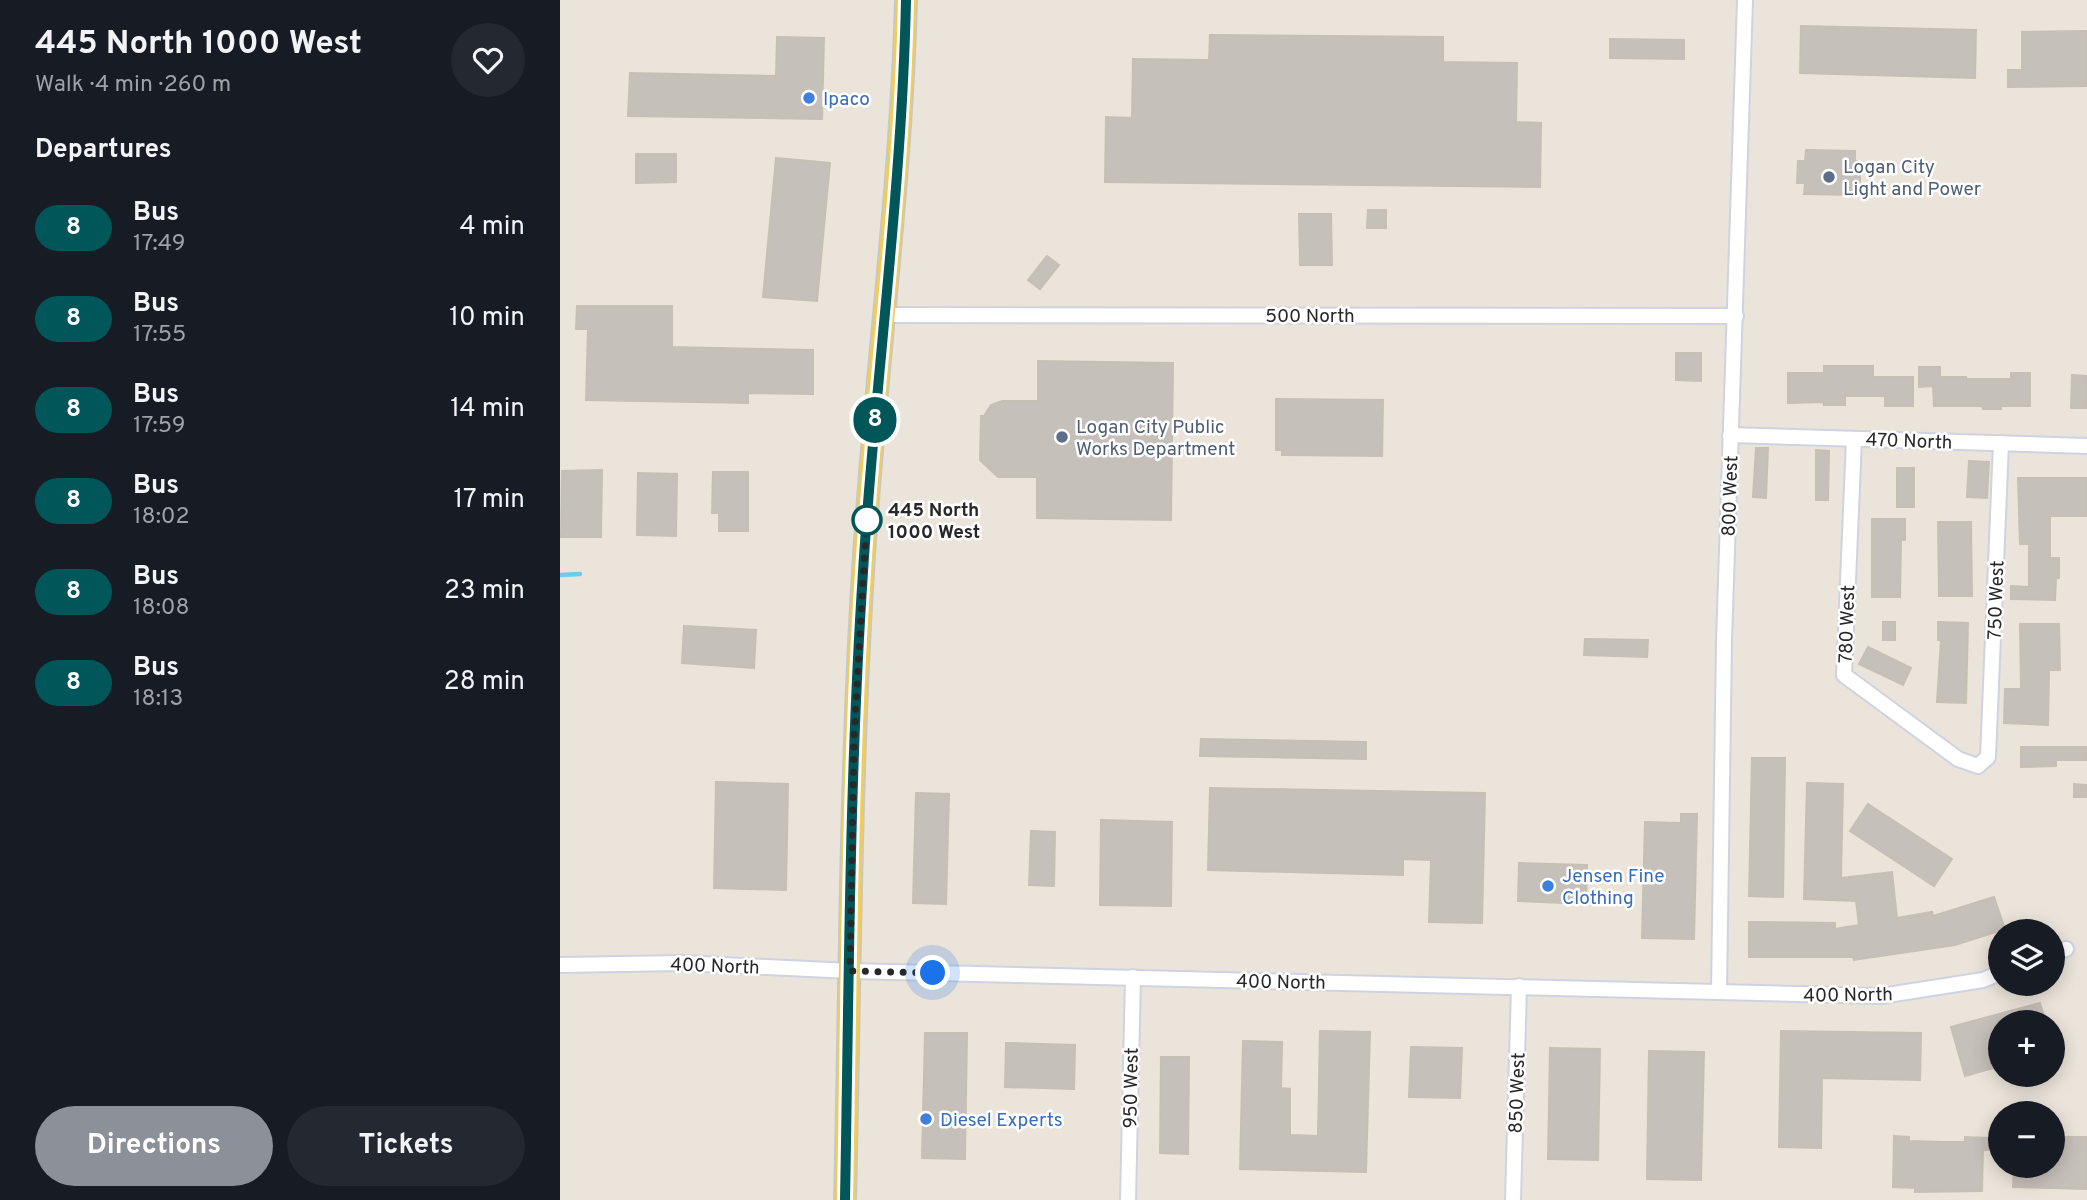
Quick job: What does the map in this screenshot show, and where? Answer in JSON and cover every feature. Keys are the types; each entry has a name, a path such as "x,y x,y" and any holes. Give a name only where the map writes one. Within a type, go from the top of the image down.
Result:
{"main road":[{"path":"845,1200 854,738 863,569 900,130 905,0"}],"street":[{"name":"800 West","path":"1719,992 1724,641 1745,0"},
{"name":"500 North","path":"884,315 1735,316"},
{"name":"470 North","path":"1730,435 2087,446"},
{"name":"780 West","path":"1854,439 1844,675 1958,759 1978,766 1988,757"},
{"name":"750 West","path":"1988,757 2001,443"},
{"name":"400 North","path":"560,965 682,964 850,971 1881,996 1988,978"},
{"name":"950 West","path":"1128,1200 1133,977"},
{"name":"850 West","path":"1513,1200 1519,986"}],"building":[{"path":"1801,26 1976,30 1975,78 1800,73"},
{"path":"2087,31 2087,86 2008,87 2008,70 2022,70 2022,32"},
{"path":"1210,35 1443,37 1443,62 1517,63 1516,122 1541,123 1540,187 1105,182 1106,117 1132,118 1133,59 1209,60"},
{"path":"777,37 824,38 822,119 628,116 630,73 776,76"},
{"path":"1610,39 1684,40 1684,59 1610,58"},
{"name":"Logan City Light and Power","path":"1806,150 1855,151 1855,161 1860,162 1860,184 1855,184 1854,195 1804,194 1805,183 1797,183 1798,161 1805,161"},
{"path":"636,154 676,154 676,182 636,183"},
{"path":"776,158 830,163 817,301 763,297"},
{"path":"1368,210 1386,210 1386,228 1367,228"},
{"path":"1299,214 1331,214 1332,265 1300,265"},
{"path":"1047,256 1059,265 1040,289 1028,280"},
{"path":"577,306 672,306 672,347 813,350 813,394 748,393 748,403 586,400 588,329 576,329"},
{"path":"1676,353 1701,353 1701,381 1676,380"},
{"path":"1038,361 1173,363 1171,520 1037,518 1037,477 998,477 980,460 981,416 984,416 991,405 1002,401 1038,401"},
{"path":"1824,366 1873,366 1873,377 1913,377 1913,406 1885,406 1885,396 1845,396 1845,405 1824,405 1824,402 1788,403 1788,373 1824,373"},
{"path":"1919,367 1940,367 1940,377 1966,379 2011,379 2011,373 2030,373 2030,406 1983,409 1982,406 1934,406 1933,386 1919,387"},
{"path":"2072,375 2087,376 2087,408 2071,408"},
{"path":"1276,399 1383,400 1382,456 1282,455 1282,450 1276,450"},
{"path":"1756,448 1768,448 1766,498 1753,497"},
{"path":"1816,450 1829,451 1828,500 1816,500"},
{"path":"1969,461 1989,462 1987,498 1967,497"},
{"path":"1897,468 1914,468 1914,507 1897,507"},
{"path":"602,470 601,537 561,537 562,471"},
{"path":"713,472 748,472 748,531 719,531 719,513 712,513"},
{"path":"638,473 677,474 676,536 637,535"},
{"path":"2018,478 2087,478 2087,516 2050,516 2050,558 2059,558 2055,600 2011,599 2011,586 2029,587 2029,544 2020,544"},
{"path":"1872,519 1905,519 1905,540 1901,540 1900,597 1872,597"},
{"path":"1938,522 1971,522 1972,596 1939,596"},
{"path":"1883,622 1895,622 1895,640 1883,640"},
{"path":"1938,622 1968,623 1966,703 1937,702 1941,640 1938,640"},
{"path":"2020,624 2059,624 2060,670 2049,670 2048,725 2004,723 2005,689 2021,689"},
{"path":"684,626 756,630 754,668 682,663"},
{"path":"1585,639 1648,640 1647,657 1584,655"},
{"path":"1868,647 1911,668 1903,685 1859,664"},
{"path":"1201,739 1366,742 1366,759 1200,756"},
{"path":"2021,747 2087,747 2087,760 2056,760 2056,766 2021,767"},
{"path":"1752,758 1785,758 1783,897 1749,896"},
{"path":"716,782 788,784 786,890 714,888"},
{"path":"1807,783 1843,784 1841,878 1892,872 1897,918 1932,912 1933,916 1994,897 2002,919 1988,919 1988,934 1955,945 1854,960 1853,957 1749,957 1749,922 1835,923 1835,929 1859,925 1856,901 1804,899"},
{"path":"2074,784 2087,785 2087,797 2074,797"},
{"path":"1210,788 1485,793 1482,923 1429,922 1431,860 1403,859 1403,875 1208,870"},
{"path":"916,793 949,794 946,904 913,903"},
{"path":"1868,804 1952,859 1934,886 1850,831"},
{"path":"1681,814 1697,814 1694,939 1642,938 1645,822 1681,823"},
{"path":"1101,820 1172,822 1171,906 1100,905"},
{"path":"1031,831 1055,832 1054,886 1029,885"},
{"path":"1519,863 1587,865 1586,904 1518,901"},
{"path":"2040,1003 2042,1010 2014,1010"},
{"path":"1988,1017 1988,1069 1965,1076 1951,1027"},
{"path":"1320,1031 1370,1032 1366,1172 1240,1169 1243,1041 1282,1042 1281,1088 1290,1089 1290,1135 1318,1136"},
{"path":"1781,1031 1921,1033 1920,1080 1822,1078 1821,1148 1779,1147"},
{"path":"925,1033 967,1033 965,1159 922,1158"},
{"path":"1006,1043 1075,1045 1074,1089 1005,1087"},
{"path":"1411,1047 1462,1048 1460,1098 1409,1097"},
{"path":"1550,1048 1600,1049 1598,1160 1548,1159"},
{"path":"1649,1051 1704,1052 1701,1180 1647,1179"},
{"path":"1161,1057 1189,1057 1188,1154 1160,1153"},
{"path":"1894,1136 1909,1137 1909,1141 1943,1142 1965,1142 1965,1137 1988,1138 1988,1150 1983,1150 1982,1191 1915,1192 1915,1188 1893,1187"},
{"path":"2065,1137 2087,1137 2087,1189 2013,1187 2013,1178 2065,1178"}],"waterway":[{"path":"560,575 580,574"}],"bus line":[{"name":"8","path":"845,1200 854,738 863,569 900,130 906,0"}],"place":[{"name":"Ipaco","path":"809,98"},
{"name":"Logan City Light and Power","path":"1829,177"},
{"name":"Logan City Public Works Department","path":"1062,437"},
{"name":"445 North 1000 West","path":"867,520"},
{"name":"Jensen Fine Clothing","path":"1548,886"},
{"name":"Diesel Experts","path":"926,1119"}],"route":[{"path":"867,520 867,514 854,738 850,971 933,973"}]}
